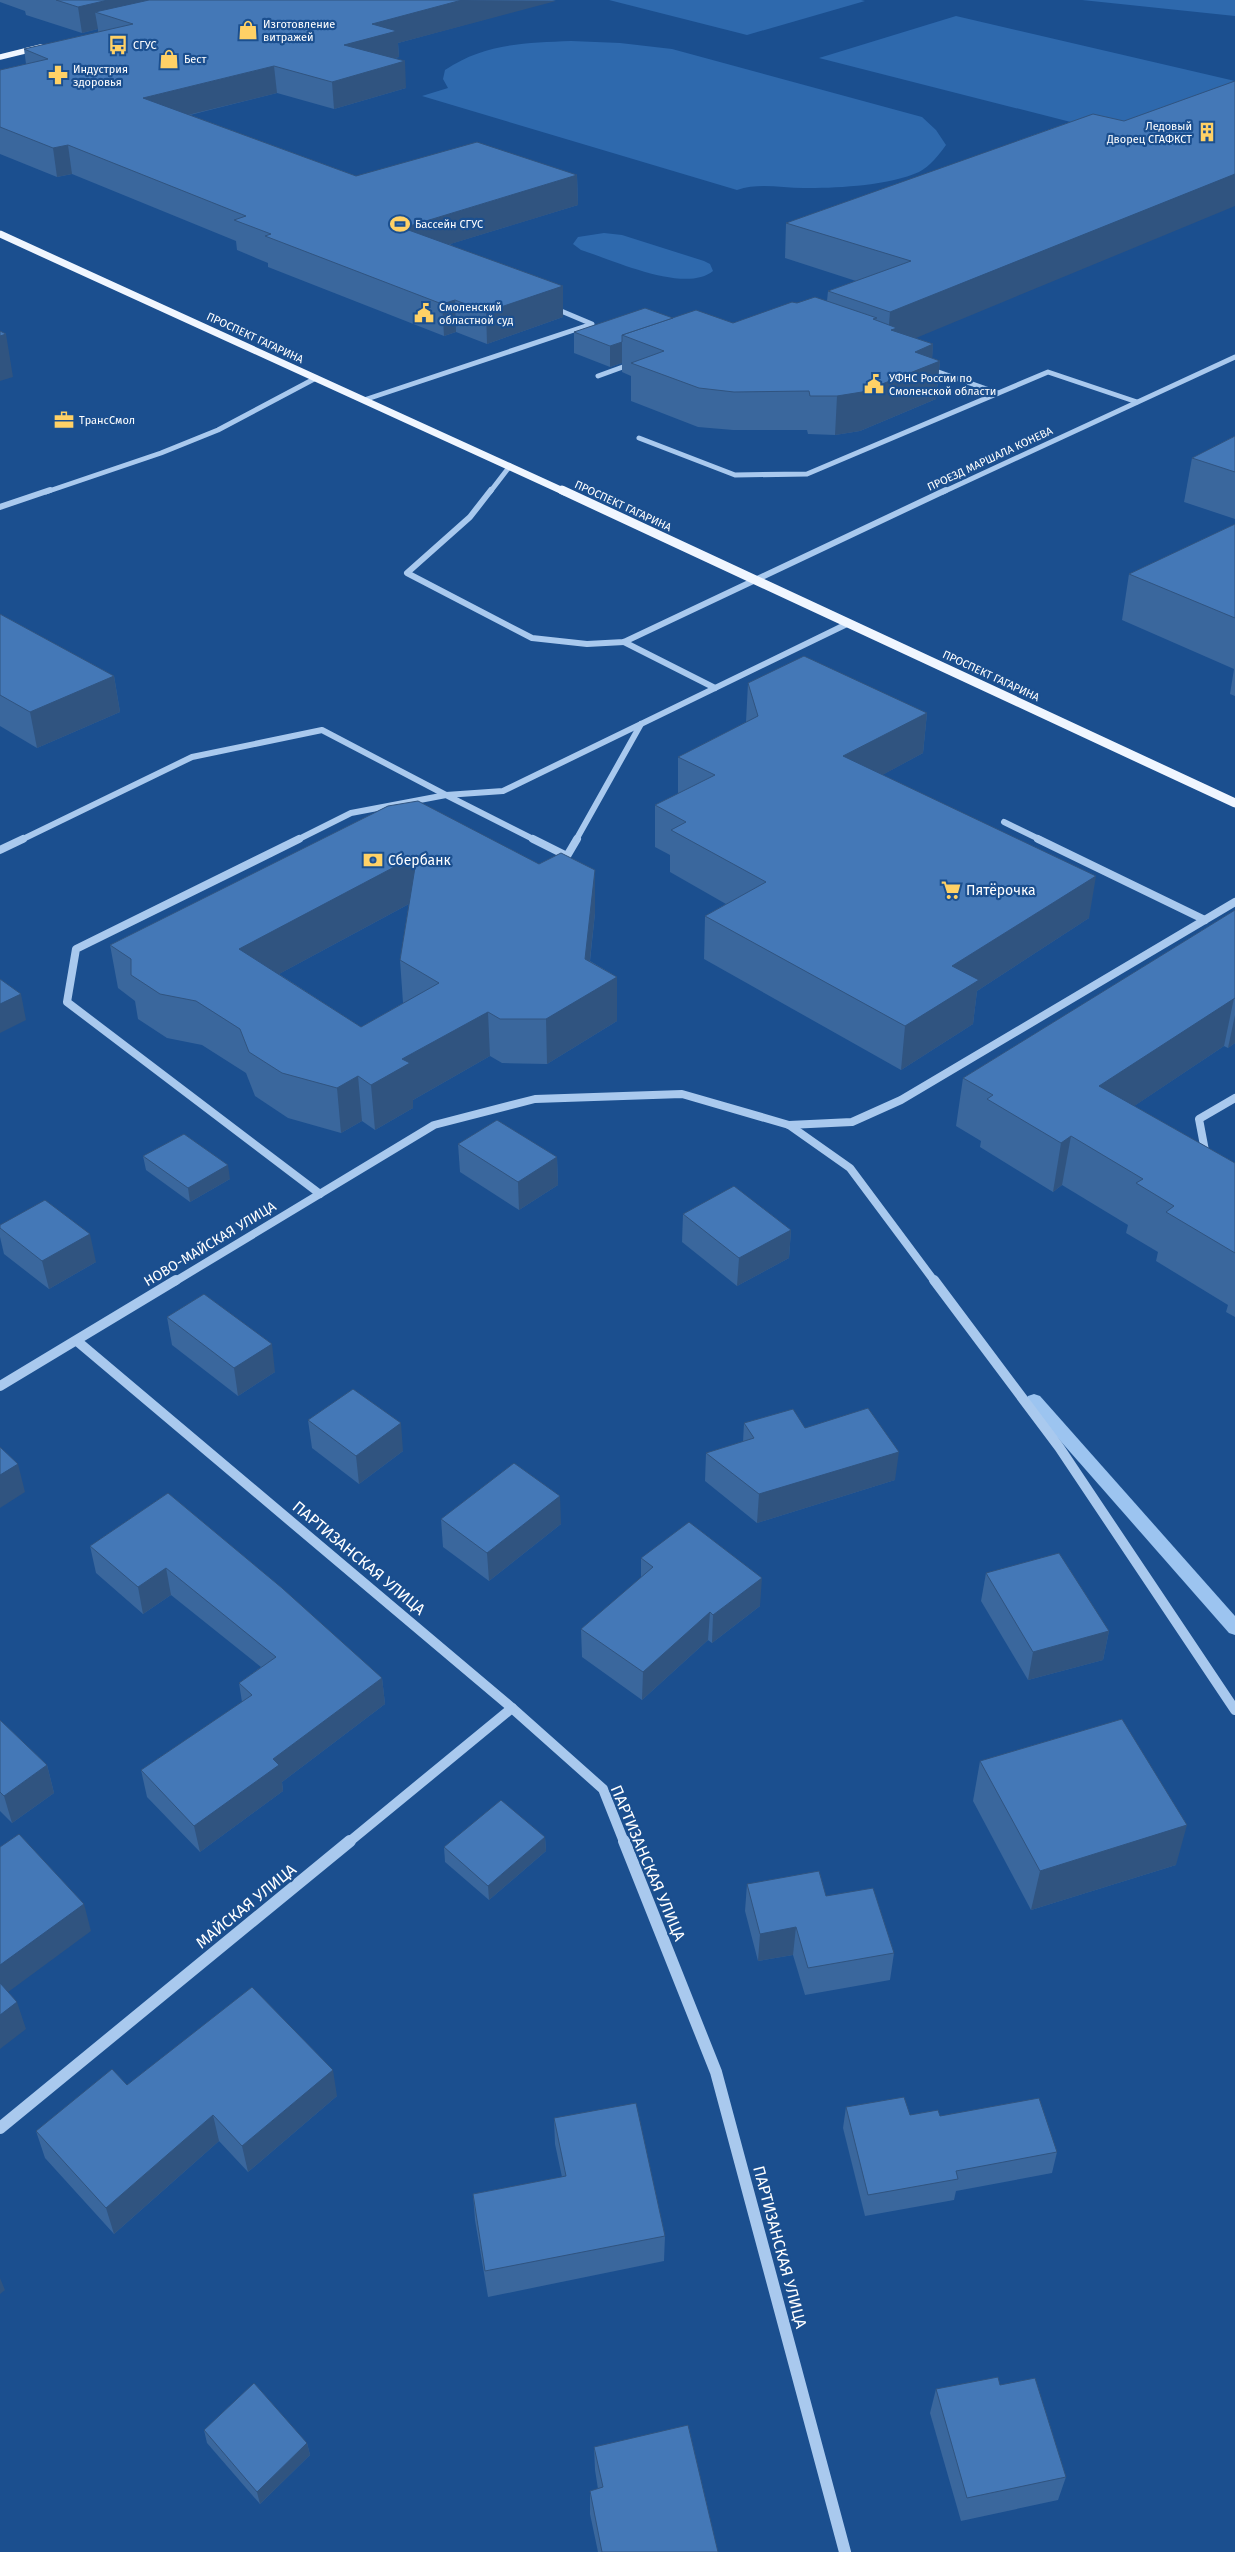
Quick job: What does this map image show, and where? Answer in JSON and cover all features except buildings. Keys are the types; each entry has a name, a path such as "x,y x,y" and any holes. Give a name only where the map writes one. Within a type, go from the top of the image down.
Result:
{"main road":[{"path":"0,57 45,46"},
{"name":"ПРОСПЕКТ ГАГАРИНА","path":"0,234 510,466 1235,802"}],"street":[{"path":"364,400 592,324 548,306"},
{"name":"ПРОЕЗД МАРШАЛА КОНЕВА","path":"624,642 754,579 1235,358"},
{"path":"598,376 636,363"},
{"path":"924,367 998,393"},
{"path":"639,438 735,475 806,474 1048,372 1137,402"},
{"path":"0,507 161,453 218,430 316,378"},
{"path":"510,466 470,517 407,573 532,638 587,644 624,642 715,688"},
{"path":"320,1194 67,1002 76,949 351,813 446,795 503,791 849,623"},
{"path":"0,850 192,757 322,730 567,856 641,724"},
{"path":"1004,822 1205,920"},
{"path":"789,1125 852,1122 901,1100 1235,902"},
{"name":"НОВО-МАЙСКАЯ УЛИЦА","path":"0,1386 434,1125 535,1099 682,1094 789,1125"},
{"path":"1208,1166 1199,1119 1235,1098"},
{"path":"789,1125 850,1168 1059,1447 1235,1710"},
{"name":"ПАРТИЗАНСКАЯ УЛИЦА","path":"76,1341 512,1708 603,1789 716,2072 845,2552"},
{"name":"МАЙСКАЯ УЛИЦА","path":"0,2128 512,1708"}],"shaded area":[{"path":"609,0 861,0 865,1 747,35"},
{"path":"1082,0 1235,0 1235,16"},
{"path":"956,16 1235,81 1102,130 819,58"},
{"path":"571,41 620,43 672,49 922,117 936,130 946,145 923,170 894,180 836,187 755,186 737,190 422,96 448,88 443,79 445,70 475,54 506,46"},
{"path":"604,233 622,235 704,261 710,264 713,271 701,277 685,279 667,277 611,261 581,250 573,244 578,237"}],"waterway":[{"path":"1034,1400 1235,1628"}],"place":[{"name":"Изготовление витражей","path":"248,30"},
{"name":"СГУС","path":"118,45"},
{"name":"Бест","path":"169,59"},
{"name":"Индустрия здоровья","path":"58,75"},
{"name":"Ледовый Дворец СГАФКСТ","path":"1207,132"},
{"name":"Бассейн СГУС","path":"400,224"},
{"name":"Смоленский областной суд","path":"424,313"},
{"name":"УФНС России по Смоленской области","path":"874,384"},
{"name":"ТрансСмол","path":"64,420"},
{"name":"Сбербанк","path":"373,860"},
{"name":"Пятёрочка","path":"951,890"}]}
